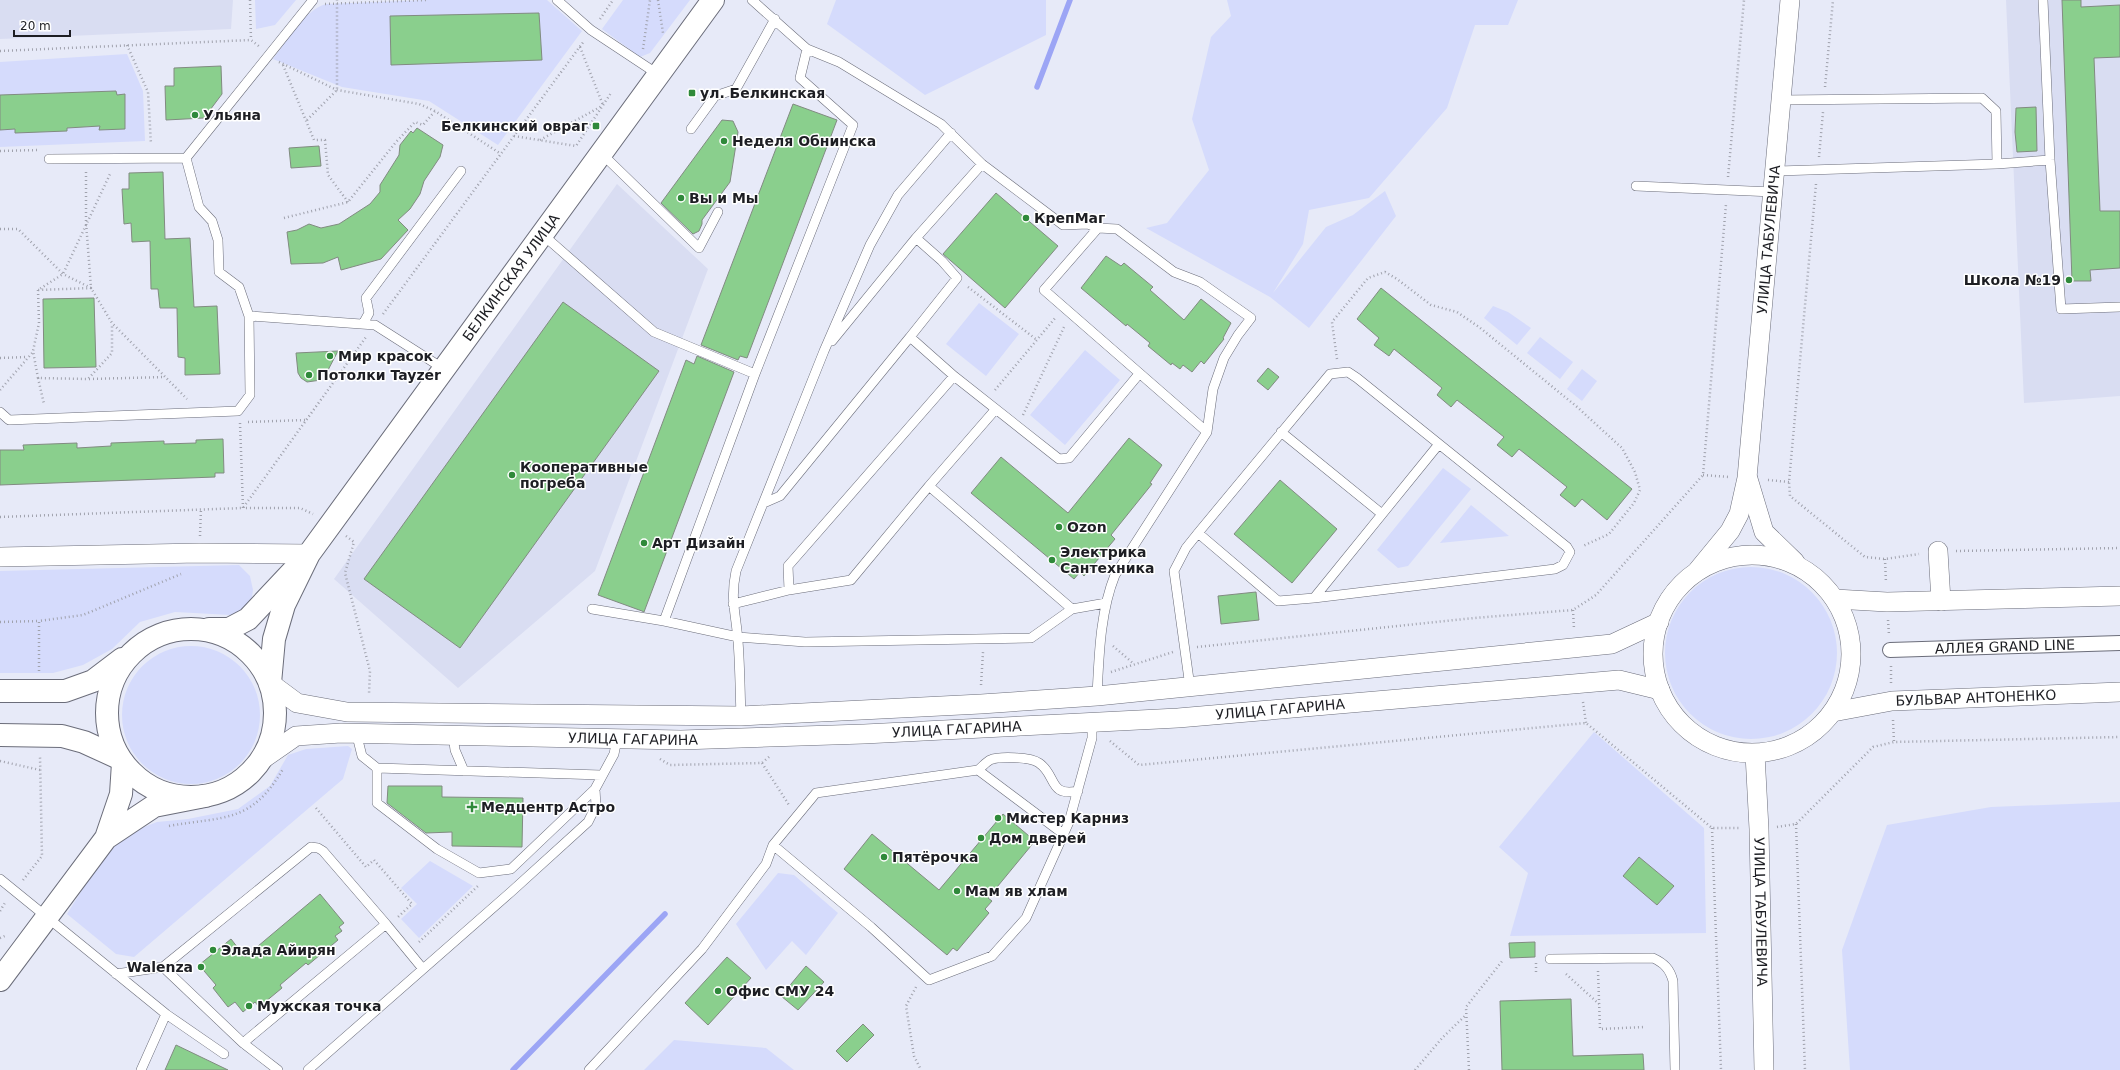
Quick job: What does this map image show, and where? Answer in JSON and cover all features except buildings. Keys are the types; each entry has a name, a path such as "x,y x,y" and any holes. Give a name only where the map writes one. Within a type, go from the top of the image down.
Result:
{"main road":[{"name":"БЕЛКИНСКАЯ УЛИЦА","path":"134,650 161,634 179,629 230,629 248,619 309,554 713,0"},
{"name":"БЕЛКИНСКАЯ УЛИЦА","path":"270,683 274,639 284,605 309,554"},
{"path":"106,838 154,806 205,796 226,790 245,778 260,761 270,743 275,723 275,703 270,683 260,664 244,647 225,636 204,629"},
{"path":"0,691 65,691 93,681 134,650"},
{"path":"134,650 116,673 107,701 108,730 121,760 135,777 156,790 180,797 205,796"},
{"path":"0,735 62,736 84,742 121,760"},
{"path":"0,980 106,838 121,794 121,760"}],"street":[{"name":"УЛИЦА ТАБУЛЕВИЧА","path":"1695,574 1730,531 1738,514 1747,478 1790,0"},
{"name":"УЛИЦА ТАБУЛЕВИЧА","path":"1747,478 1764,532 1801,567"},
{"path":"1938,551 1941,601"},
{"path":"0,557 199,553 309,554"},
{"path":"1758,555 1780,559 1801,567 1820,581 1835,598 1848,626 1852,656 1847,685 1833,712 1812,734 1785,748 1755,754 1731,752 1702,740 1687,730 1671,712 1660,690 1653,656 1658,622 1673,595 1695,574 1714,563 1736,556 1758,555"},
{"path":"1835,598 1888,602 2120,596"},
{"name":"УЛИЦА ГАГАРИНА","path":"270,683 297,703 347,712 741,716 1098,696 1612,644 1658,622"},
{"name":"АЛЛЕЯ GRAND LINE","path":"1890,650 2120,643"},
{"name":"УЛИЦА ГАГАРИНА","path":"260,761 296,736 356,732 617,740 681,740 856,734 1092,730 1186,717 1619,680 1660,690"},
{"name":"БУЛЬВАР АНТОНЕНКО","path":"1833,712 1892,700 2120,692"},
{"name":"УЛИЦА ТАБУЛЕВИЧА","path":"1755,754 1759,829 1764,1070"}],"lane":[{"path":"186,158 313,0"},
{"path":"556,0 591,30 659,75"},
{"path":"752,0 807,49 839,62 941,124 982,164 1063,225 1088,224 1098,228 1117,229 1174,272 1200,282 1251,318 1238,335 1224,358 1213,389 1207,432 1115,575 1106,603 1098,676 1098,696"},
{"path":"2043,0 2050,160 2061,309 2120,307"},
{"path":"692,129 715,96 736,89 775,19"},
{"path":"664,621 755,374 853,125 800,78 807,49"},
{"path":"1781,100 1982,98 1996,111 1997,164"},
{"path":"741,716 738,637 732,590 736,571 824,350 870,245 898,195 951,133"},
{"path":"601,153 699,248 718,212"},
{"path":"49,159 186,158"},
{"path":"0,412 9,420 238,411 250,395 249,316 239,287 219,272 218,240 212,221 199,207 186,158"},
{"path":"1775,171 1997,164 2050,160"},
{"path":"824,350 916,238 982,164"},
{"path":"364,324 368,313 366,298 461,171"},
{"path":"1636,186 1773,192"},
{"path":"1098,228 1044,290 1207,432"},
{"path":"542,234 654,332 755,374"},
{"path":"764,503 780,496 910,338 957,278 942,261 916,238"},
{"path":"249,316 375,325 444,369"},
{"path":"910,338 985,402 1059,459 1069,458 1140,374"},
{"path":"1190,687 1186,648 1174,571 1186,548 1198,533 1281,432 1330,374 1348,372 1357,378 1567,547 1570,552 1563,564 1555,569 1278,601 1198,533"},
{"path":"789,590 788,566 954,376"},
{"path":"733,604 789,590 851,580 929,486 995,410"},
{"path":"1281,432 1382,514"},
{"path":"1314,598 1439,444"},
{"path":"929,486 1072,609"},
{"path":"592,609 664,621 738,637 805,642 1031,638 1072,609 1106,603"},
{"path":"773,846 929,980 992,956 1026,918 1062,833 1069,822 1078,791 1092,730"},
{"path":"356,732 362,756 377,768 601,775"},
{"path":"453,735 455,750 464,771"},
{"path":"377,768 377,803 436,849 479,873 511,869 595,789 601,775 614,754 617,740"},
{"path":"589,1070 702,949 766,864 773,846 816,793 978,770 991,760 1020,758 1039,763 1060,791 1068,793 1078,791"},
{"path":"978,770 1062,833"},
{"path":"308,1070 588,822 596,806 595,789"},
{"path":"116,974 162,967 311,847 318,848 323,851 423,969"},
{"path":"0,879 166,1014 224,1054"},
{"path":"244,1043 386,924"},
{"path":"1550,959 1653,958 1663,964 1669,970 1673,981 1675,1070"},
{"path":"162,967 244,1043 278,1070"},
{"path":"141,1070 166,1014"}],"path":[{"path":"0,51 251,40 250,0"},
{"path":"322,5 337,2 426,0"},
{"path":"642,54 650,0"},
{"path":"658,0 663,34"},
{"path":"1098,676 1186,648 1474,618 1573,610 1596,595 1704,476 1744,0"},
{"path":"1833,0 1789,482 1790,496 1865,557 1885,559 1938,551 2120,548"},
{"path":"307,120 337,90 337,2"},
{"path":"127,45 148,92 151,158"},
{"path":"580,46 603,106"},
{"path":"260,53 263,49"},
{"path":"273,59 337,90 419,104 435,111 501,154"},
{"path":"283,65 314,140 325,140 328,175 348,202"},
{"path":"514,136 576,146 611,93"},
{"path":"540,140 603,106"},
{"path":"284,218 348,202 410,127 415,122 423,125 435,111"},
{"path":"143,145 158,145"},
{"path":"0,152 39,150"},
{"path":"86,158 86,222 91,288 112,323 200,412"},
{"path":"38,290 63,274 86,222 114,165"},
{"path":"0,229 18,229 63,274 91,288"},
{"path":"1339,372 1332,322 1368,278 1385,272 1398,279 1431,305 1457,312 1479,327 1576,406 1622,448 1635,472 1640,490 1634,503 1614,528 1609,534 1570,552"},
{"path":"957,278 1036,340"},
{"path":"38,290 91,288"},
{"path":"38,290 39,323 33,351 48,419"},
{"path":"985,402 1036,340 1067,311"},
{"path":"1018,427 1067,311"},
{"path":"88,379 112,353 112,323"},
{"path":"0,390 33,351"},
{"path":"0,358 28,357"},
{"path":"38,378 88,379 165,377"},
{"path":"238,411 240,422 243,508 300,508 312,513 354,542 345,573 370,671 369,699"},
{"path":"0,622 39,621"},
{"path":"1102,637 1134,664"},
{"path":"1092,730 1106,738 1140,765 1586,723 1712,828 1759,829 1796,824 1873,747 1881,744 1894,742 2120,737"},
{"path":"0,761 40,770"},
{"path":"762,763 796,816"},
{"path":"316,808 366,867 374,860 412,904 396,919 401,924"},
{"path":"1796,824 1805,1070"},
{"path":"1712,828 1721,1070"},
{"path":"415,938 420,943 479,886"},
{"path":"1597,958 1600,1029 1645,1027"},
{"path":"1468,1070 1466,1007 1503,960"},
{"path":"921,1070 914,1056 906,1006 923,974"},
{"path":"1566,974 1599,1004"},
{"path":"1415,1070 1443,1038 1466,1015"}],"shaded area":[{"path":"0,0 233,0 231,29 0,39"},
{"path":"255,0 296,0 275,25 256,29"},
{"path":"426,0 547,0 582,31 498,145 429,101 342,87 273,59 303,19 310,13 326,4"},
{"path":"623,0 690,0 650,53 640,57 602,29"},
{"path":"836,0 1046,0 1046,35 925,95 827,24"},
{"path":"1227,0 1518,0 1508,25 1475,25 1447,108 1369,198 1309,210 1303,244 1273,293 1326,227 1353,215 1385,191 1396,216 1309,328 1270,297 1146,228 1167,223 1209,170 1192,119 1211,37 1231,16"},
{"name":"Школа №19","path":"2006,0 2120,0 2120,396 2024,403"},
{"path":"127,54 143,91 145,141 0,147 0,62"},
{"path":"617,184 708,269 595,571 458,688 334,579"},
{"path":"979,303 1019,334 986,376 946,344"},
{"path":"1493,306 1508,312 1531,328 1517,345 1484,318"},
{"path":"1540,337 1573,362 1560,379 1527,353"},
{"path":"1085,350 1120,380 1065,445 1030,415"},
{"path":"1582,369 1597,381 1582,401 1567,389"},
{"path":"1443,468 1471,489 1408,566 1398,568 1377,550"},
{"path":"1471,505 1509,536 1440,543"},
{"path":"239,565 250,576 253,590 251,603 243,612 231,615 175,612 140,622 112,649 83,665 53,673 0,673 0,571"},
{"path":"1751,567 1768,569 1784,574 1799,582 1817,599 1822,605 1833,628 1837,653 1835,670 1830,686 1822,701 1805,719 1799,724 1776,735 1751,739 1734,737 1718,732 1703,724 1685,707 1680,701 1669,678 1665,653 1667,636 1672,620 1680,605 1697,587 1703,582 1726,571"},
{"path":"184,646 198,646 217,651 240,666 255,689 259,702 259,728 255,741 240,764 217,779 198,784 184,784 165,779 142,764 127,741 122,722 122,708 127,689 142,666 165,651"},
{"path":"1594,732 1704,828 1706,933 1510,936 1528,873 1499,847"},
{"path":"348,746 352,749 343,779 134,957 116,954 67,914 87,882 123,835 157,822 188,819 238,809 270,786 288,755 306,749"},
{"path":"2120,802 2120,1070 1850,1070 1842,950 1887,825 1991,807"},
{"path":"430,861 473,886 419,938 401,919 417,904 401,888"},
{"path":"778,873 794,875 838,913 806,955 792,941 766,970 736,924"},
{"path":"674,1040 766,1048 794,1070 644,1070"}],"waterway":[{"path":"1037,87 1070,0"},
{"path":"513,1070 665,914"}],"place":[{"name":"ул. Белкинская","path":"692,93"},
{"name":"Ульяна","path":"195,115"},
{"name":"Белкинский овраг","path":"596,126"},
{"name":"Неделя Обнинска","path":"724,141"},
{"name":"Вы и Мы","path":"681,198"},
{"name":"КрепМаг","path":"1026,218"},
{"name":"Школа №19","path":"2069,280"},
{"name":"Мир красок","path":"330,356"},
{"name":"Потолки Tayzer","path":"309,375"},
{"name":"Кооперативные погреба","path":"512,475"},
{"name":"Ozon","path":"1059,527"},
{"name":"Арт Дизайн","path":"644,543"},
{"name":"Электрика Сантехника","path":"1052,560"},
{"name":"Медцентр Астро","path":"472,807"},
{"name":"Мистер Карниз","path":"998,818"},
{"name":"Дом дверей","path":"981,838"},
{"name":"Пятёрочка","path":"884,857"},
{"name":"Мам яв хлам","path":"957,891"},
{"name":"Элада Айирян","path":"213,950"},
{"name":"Walenza","path":"201,967"},
{"name":"Офис СМУ 24","path":"718,991"},
{"name":"Мужская точка","path":"249,1006"}]}
